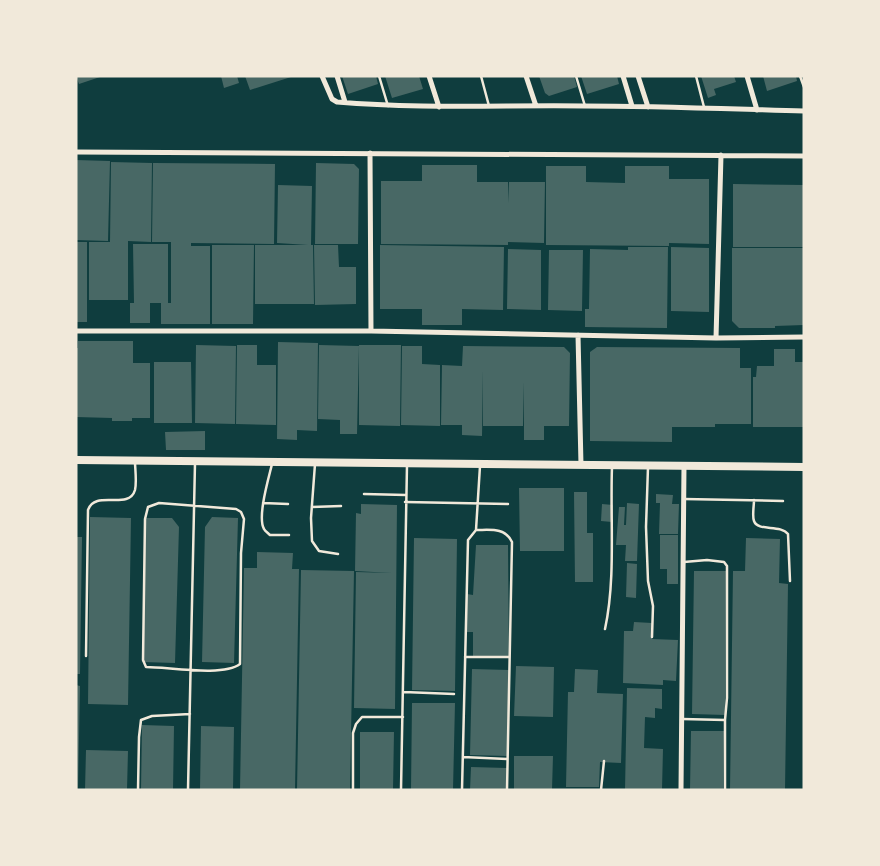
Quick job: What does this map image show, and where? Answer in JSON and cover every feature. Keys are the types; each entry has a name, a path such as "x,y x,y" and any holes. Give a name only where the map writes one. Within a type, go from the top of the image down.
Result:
{"main road":[{"path":"76,460 804,467"}],"street":[{"path":"322,76 332,98 337,102 388,106 632,106 804,111"},
{"path":"337,76 345,102"},
{"path":"429,76 439,107"},
{"path":"526,76 536,106"},
{"path":"623,76 632,106"},
{"path":"638,76 648,107"},
{"path":"746,76 757,110"},
{"path":"76,152 804,156"},
{"path":"370,153 371,331"},
{"path":"716,338 721,155"},
{"path":"76,331 371,331 716,338 804,337"},
{"path":"578,335 580,465"},
{"path":"681,790 684,466"}],"lane":[{"path":"379,76 388,106"},
{"path":"481,76 489,106"},
{"path":"576,76 584,106"},
{"path":"696,76 704,109"},
{"path":"800,76 804,87"},
{"path":"86,656 88,510 90,504 95,501 127,499 132,495 135,490 135,461"},
{"path":"188,790 195,462"},
{"path":"273,462 263,504 262,518 264,529 270,535 289,535"},
{"path":"315,462 312,541 319,551 338,554"},
{"path":"401,790 407,464"},
{"path":"462,790 468,540 476,530 481,464"},
{"path":"605,629 609,611 611,576 612,466"},
{"path":"648,466 647,554 648,581 653,606 652,637"},
{"path":"364,494 406,495"},
{"path":"684,498 783,501"},
{"path":"754,500 753,519 755,524 782,529 788,534 790,581"},
{"path":"406,502 508,504"},
{"path":"159,503 194,507 236,509 241,512 244,519 241,553 240,664 235,668 220,671 146,666 143,660 145,518 148,507 159,503"},
{"path":"263,504 288,504"},
{"path":"312,507 341,506"},
{"path":"476,530 503,532 508,535 512,542 507,790"},
{"path":"684,562 716,561 724,562 727,566 725,790"},
{"path":"465,657 509,657"},
{"path":"404,692 454,694"},
{"path":"138,790 138,738 141,720 152,716 190,714"},
{"path":"353,790 353,733 356,724 362,717 403,717"},
{"path":"682,719 725,720"},
{"path":"462,757 507,759"},
{"path":"601,790 604,761"}],"building":[{"path":"76,76 100,76 100,77 79,84"},
{"path":"221,76 237,76 239,83 224,88"},
{"path":"245,76 290,76 291,77 250,90"},
{"path":"342,76 376,76 378,84 348,94"},
{"path":"385,76 419,76 423,89 392,98"},
{"path":"539,76 574,76 577,87 549,96 545,93"},
{"path":"581,76 617,76 619,84 587,94"},
{"path":"701,76 734,76 736,82 714,89 716,95 708,98"},
{"path":"763,76 796,76 797,81 767,91"},
{"path":"76,160 110,161 108,241 76,240"},
{"path":"111,162 152,163 151,242 128,241 128,300 89,300 89,242 110,242"},
{"path":"153,163 275,164 274,244 191,243 191,246 210,246 210,324 161,324 161,303 150,303 150,323 130,323 130,303 134,303 133,244 168,244 168,303 171,303 171,242 152,242"},
{"path":"316,163 354,164 359,169 358,244 315,244"},
{"path":"422,165 477,165 477,182 508,182 508,203 509,182 545,182 544,243 508,242 508,245 381,244 381,181 422,181"},
{"path":"546,166 586,166 586,182 625,183 625,166 669,166 669,179 709,179 709,244 669,243 669,246 546,245"},
{"path":"733,184 804,185 804,247 733,247"},
{"path":"278,185 312,186 311,245 313,245 314,304 255,304 255,245 308,245 277,243"},
{"path":"76,242 87,242 87,322 76,322"},
{"path":"212,245 254,245 253,324 212,324"},
{"path":"314,245 338,245 339,267 356,267 356,304 315,305"},
{"path":"380,245 504,247 503,310 462,309 462,325 422,325 422,309 380,309"},
{"path":"628,247 668,247 667,328 585,327 585,309 589,309 590,249 628,250"},
{"path":"671,247 709,248 709,312 671,311"},
{"path":"732,248 804,248 804,325 775,326 775,328 739,328 732,321"},
{"path":"508,249 541,250 541,310 507,309"},
{"path":"549,250 583,250 582,311 548,310"},
{"path":"78,341 133,341 133,363 150,363 150,418 132,418 132,421 112,421 112,418 76,417 76,348 78,348"},
{"path":"278,342 318,343 317,431 297,430 297,440 277,439"},
{"path":"196,345 236,346 235,424 195,423"},
{"path":"237,345 257,345 257,365 276,365 276,425 236,424"},
{"path":"319,345 359,346 357,434 340,434 340,420 318,419"},
{"path":"359,345 401,345 400,426 359,425"},
{"path":"402,346 422,346 422,364 440,365 440,426 401,425"},
{"path":"463,346 564,347 570,353 569,426 544,426 544,440 524,440 524,382 523,426 483,426 483,370 482,436 462,435 462,425 441,425 442,365 462,366"},
{"path":"597,347 740,348 740,368 751,368 751,424 715,424 715,427 672,427 672,442 590,441 590,352"},
{"path":"774,349 795,349 795,362 804,362 804,427 753,427 753,377 756,377 757,366 774,366"},
{"path":"154,362 191,362 192,423 154,423"},
{"path":"205,431 205,450 166,450 165,432"},
{"path":"519,488 564,488 564,551 520,551"},
{"path":"574,492 587,492 587,533 593,533 593,582 575,582"},
{"path":"656,494 673,495 672,504 679,504 678,534 659,534 660,503 656,503"},
{"path":"627,503 639,504 637,561 625,561 626,545 616,545 619,507 625,507 624,525 626,525"},
{"path":"361,504 397,505 395,709 354,708 356,572 392,573 355,571 356,513 361,514"},
{"path":"602,504 613,505 612,522 601,521"},
{"path":"90,517 131,518 128,705 88,704"},
{"path":"212,517 238,518 234,663 202,662 205,527"},
{"path":"146,518 172,518 179,527 175,663 142,662"},
{"path":"660,535 678,535 678,584 667,584 667,569 660,569"},
{"path":"76,537 82,537 80,674 76,674"},
{"path":"414,538 457,539 455,691 412,690"},
{"path":"746,538 780,539 779,583 788,584 785,790 730,790 733,571 745,571"},
{"path":"476,545 508,545 509,657 473,656 473,632 467,632 467,594 473,595"},
{"path":"257,552 293,553 292,569 299,569 295,790 240,790 244,568 257,568"},
{"path":"627,563 637,564 636,598 626,597"},
{"path":"301,570 354,571 350,790 297,790"},
{"path":"694,571 726,571 725,715 692,714"},
{"path":"634,622 652,623 652,639 678,640 676,681 663,680 663,685 623,683 624,631 633,631"},
{"path":"516,666 554,667 553,717 514,716"},
{"path":"472,669 509,670 507,756 470,755"},
{"path":"575,669 598,670 597,693 623,694 621,763 600,762 599,787 566,787 568,692 574,692"},
{"path":"76,685 80,686 78,790 76,790"},
{"path":"627,688 662,689 662,709 655,708 655,718 645,717 644,748 663,749 662,790 625,790"},
{"path":"412,703 455,703 453,790 411,790"},
{"path":"142,725 174,726 173,790 141,790"},
{"path":"201,726 234,727 233,790 200,790"},
{"path":"691,731 724,731 723,790 690,790"},
{"path":"360,732 394,732 393,790 360,790"},
{"path":"86,750 128,751 127,790 85,790"},
{"path":"514,756 553,756 552,790 514,790"},
{"path":"471,767 507,768 507,790 470,790"}]}
